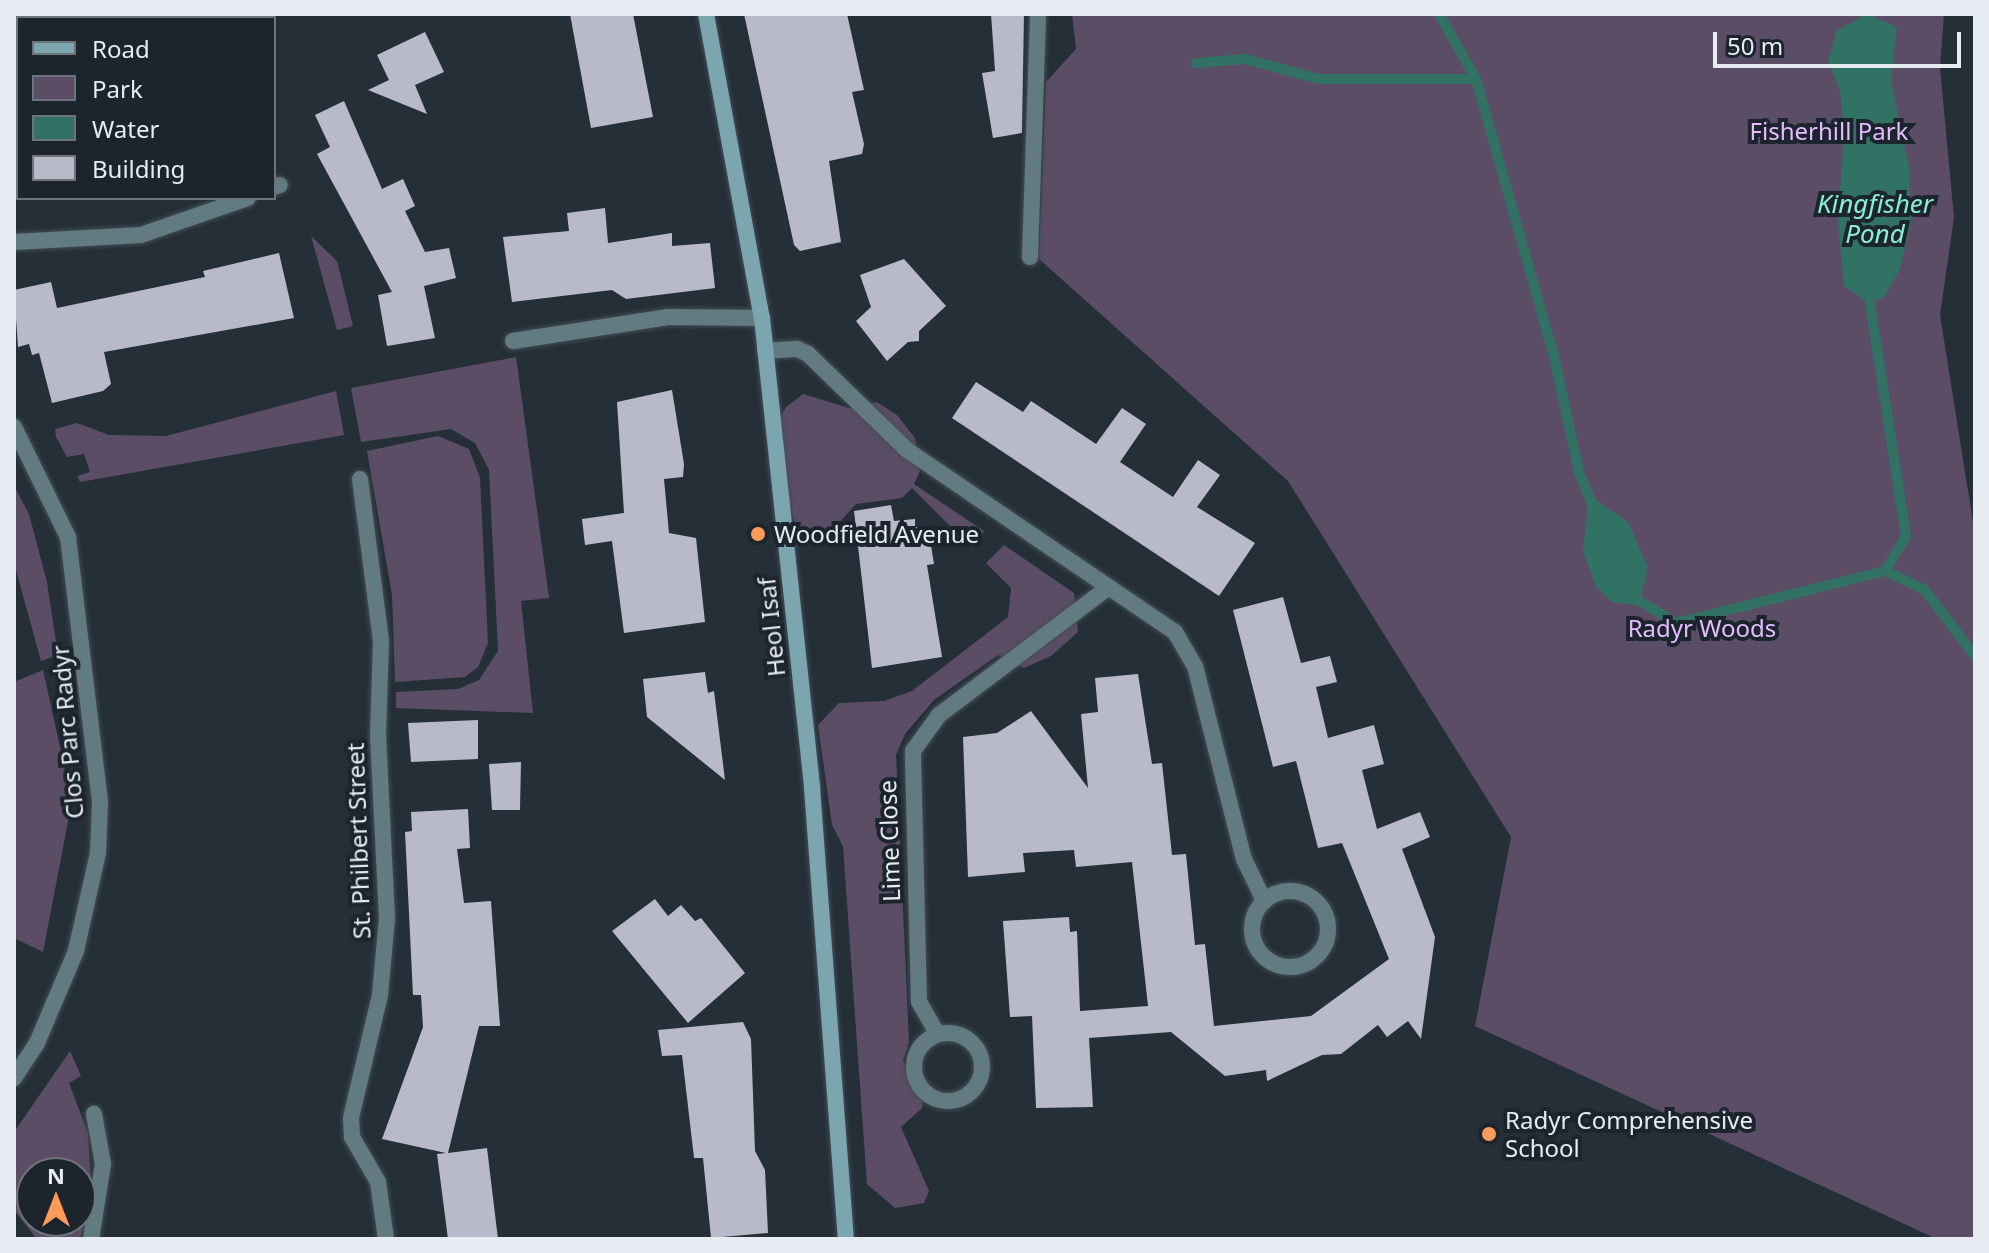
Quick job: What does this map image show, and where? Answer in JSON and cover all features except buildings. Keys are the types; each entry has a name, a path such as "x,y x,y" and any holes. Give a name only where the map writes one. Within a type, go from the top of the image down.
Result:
{"main road":[{"name":"Heol Isaf","path":"706,14 762,318 812,788 846,1239"}],"street":[{"path":"1030,257 1038,14"},
{"path":"14,242 141,235 242,200"},
{"path":"513,341 668,317 762,318"},
{"path":"765,351 808,354 907,450 1106,589 1175,632 1189,649 1244,859 1264,901 1253,935 1266,958 1290,966 1315,958 1328,922 1313,898 1288,891 1264,901"},
{"name":"Clos Parc Radyr","path":"14,427 68,537 100,802 98,853 76,951 37,1043 14,1078"},
{"name":"St. Philbert Street","path":"360,479 380,628 387,918 380,995 351,1118 352,1137 378,1182 386,1239"},
{"name":"Lime Close","path":"937,1033 919,1002 913,751 939,715 1106,589"},
{"path":"937,1033 961,1036 981,1058 979,1081 957,1100 934,1098 917,1082 915,1059 937,1033"},
{"path":"91,1239 103,1178 94,1114"}],"green space":[{"name":"Radyr Woods","path":"1072,14 1944,14 1940,67 1954,218 1940,315 1975,535 1975,1239 1937,1239 1475,1026 1511,837 1288,481 1039,259 1046,82 1076,49"},
{"path":"311,236 337,261 353,326 337,330"},
{"path":"516,357 549,598 521,601 533,713 396,708 396,692 458,689 479,680 498,651 489,470 475,443 451,429 361,442 351,388"},
{"path":"336,391 344,435 80,482 77,476 90,472 84,454 67,457 56,437 55,429 77,423 109,435 166,436"},
{"path":"803,394 849,408 877,402 897,415 915,438 920,471 914,484 984,531 972,548 912,488 902,498 856,504 828,535 797,530 768,439 786,407"},
{"path":"438,436 469,449 480,478 488,643 478,667 465,677 395,682 392,595 367,451"},
{"path":"14,486 29,514 47,582 58,655 41,661 14,563"},
{"path":"1004,545 1074,593 1078,632 1051,656 1024,668 998,655 934,700 905,734 896,755 909,1042 903,1061 923,1098 922,1108 901,1127 929,1191 924,1203 895,1208 867,1184 843,846 832,825 818,725 839,703 884,701 912,691 1008,617 1011,588 986,563"},
{"path":"43,670 72,801 43,952 14,938 14,682"},
{"path":"70,1051 81,1076 69,1083 88,1133 90,1157 16,1157 16,1213 14,1132"},
{"path":"35,1237 81,1237 80,1239"}],"water":[{"name":"Kingfisher Pond","path":"1867,14 1897,27 1891,81 1909,167 1911,223 1900,269 1885,296 1870,304 1844,286 1838,222 1844,133 1840,91 1828,61 1837,30"},
{"path":"1589,495 1628,522 1648,567 1639,605 1613,603 1596,587 1583,551"}],"waterway":[{"path":"1439,14 1476,79 1554,356 1579,472 1593,506"},
{"path":"1196,63 1245,59 1319,79 1476,79"},
{"path":"1633,597 1676,623 1885,571 1906,536 1870,304"},
{"path":"1885,571 1925,590 1975,656"}],"place":[{"name":"Woodfield Avenue","path":"758,534"},
{"name":"Radyr Comprehensive School","path":"1489,1134"}],"park label":[{"name":"Fisherhill Park","path":"1829,131"}]}
